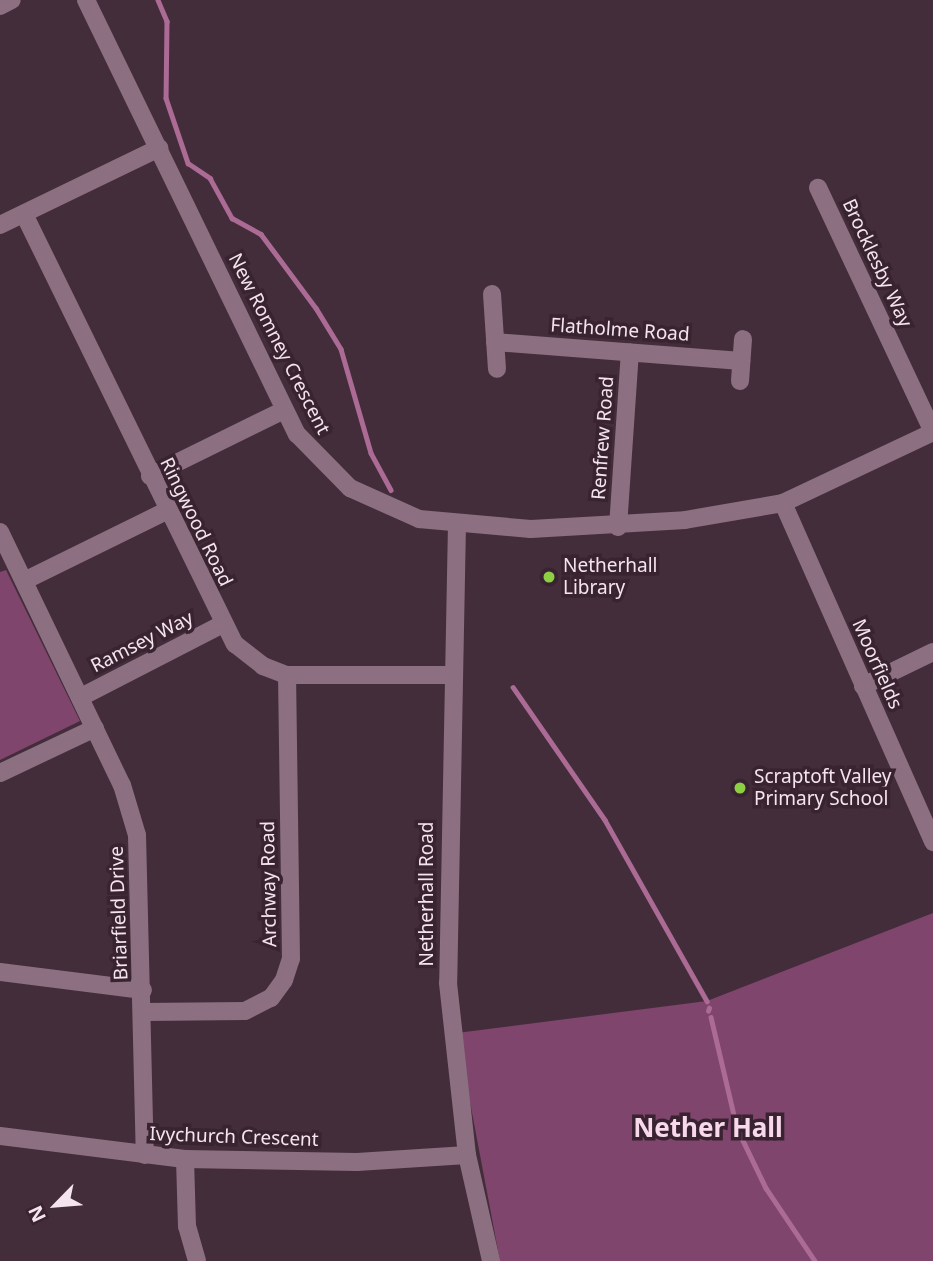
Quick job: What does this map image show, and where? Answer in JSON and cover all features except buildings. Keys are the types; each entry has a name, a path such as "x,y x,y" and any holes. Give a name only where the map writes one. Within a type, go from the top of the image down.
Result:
{"street":[{"path":"0,6 12,0"},
{"name":"New Romney Crescent","path":"86,0 284,410 308,450 350,488 401,514 457,524 618,527 783,503 933,432"},
{"path":"0,225 159,148"},
{"name":"Brocklesby Way","path":"818,188 933,432"},
{"name":"Ringwood Road","path":"24,214 223,624 252,660 288,675 452,675"},
{"path":"492,294 496,369"},
{"path":"740,381 743,339"},
{"name":"Flatholme Road","path":"495,342 741,360"},
{"name":"Renfrew Road","path":"618,527 630,352"},
{"path":"150,475 284,410"},
{"name":"Moorfields","path":"783,503 933,842"},
{"path":"24,581 168,510"},
{"name":"Netherhall Road","path":"457,524 448,983 467,1156 491,1261"},
{"name":"Briarfield Drive","path":"0,532 6,560 24,581 95,727 137,835 144,1012 145,1155"},
{"name":"Ramsey Way","path":"81,697 223,624"},
{"path":"863,686 933,652"},
{"name":"Archway Road","path":"144,1012 245,1011 271,998 284,980 291,959 288,675"},
{"path":"0,773 95,727"},
{"path":"0,972 143,990"},
{"name":"Ivychurch Crescent","path":"0,1136 184,1159 357,1162 467,1156"},
{"path":"184,1159 187,1226 197,1261"}],"shaded area":[{"path":"6,570 80,721 0,760 0,572"},
{"path":"933,913 933,1261 500,1261 457,1033 707,1001"}],"waterway":[{"path":"158,0 167,21 166,98 188,163 210,178 232,218 261,234 316,308 341,349 371,453 391,490"},
{"path":"513,687 605,820 707,1001"},
{"path":"711,1017 737,1128 766,1188 815,1261"}],"place":[{"name":"Netherhall Library","path":"549,577"},
{"name":"Scraptoft Valley Primary School","path":"740,788"}],"district":[{"name":"Nether Hall","path":"708,1128"}]}
